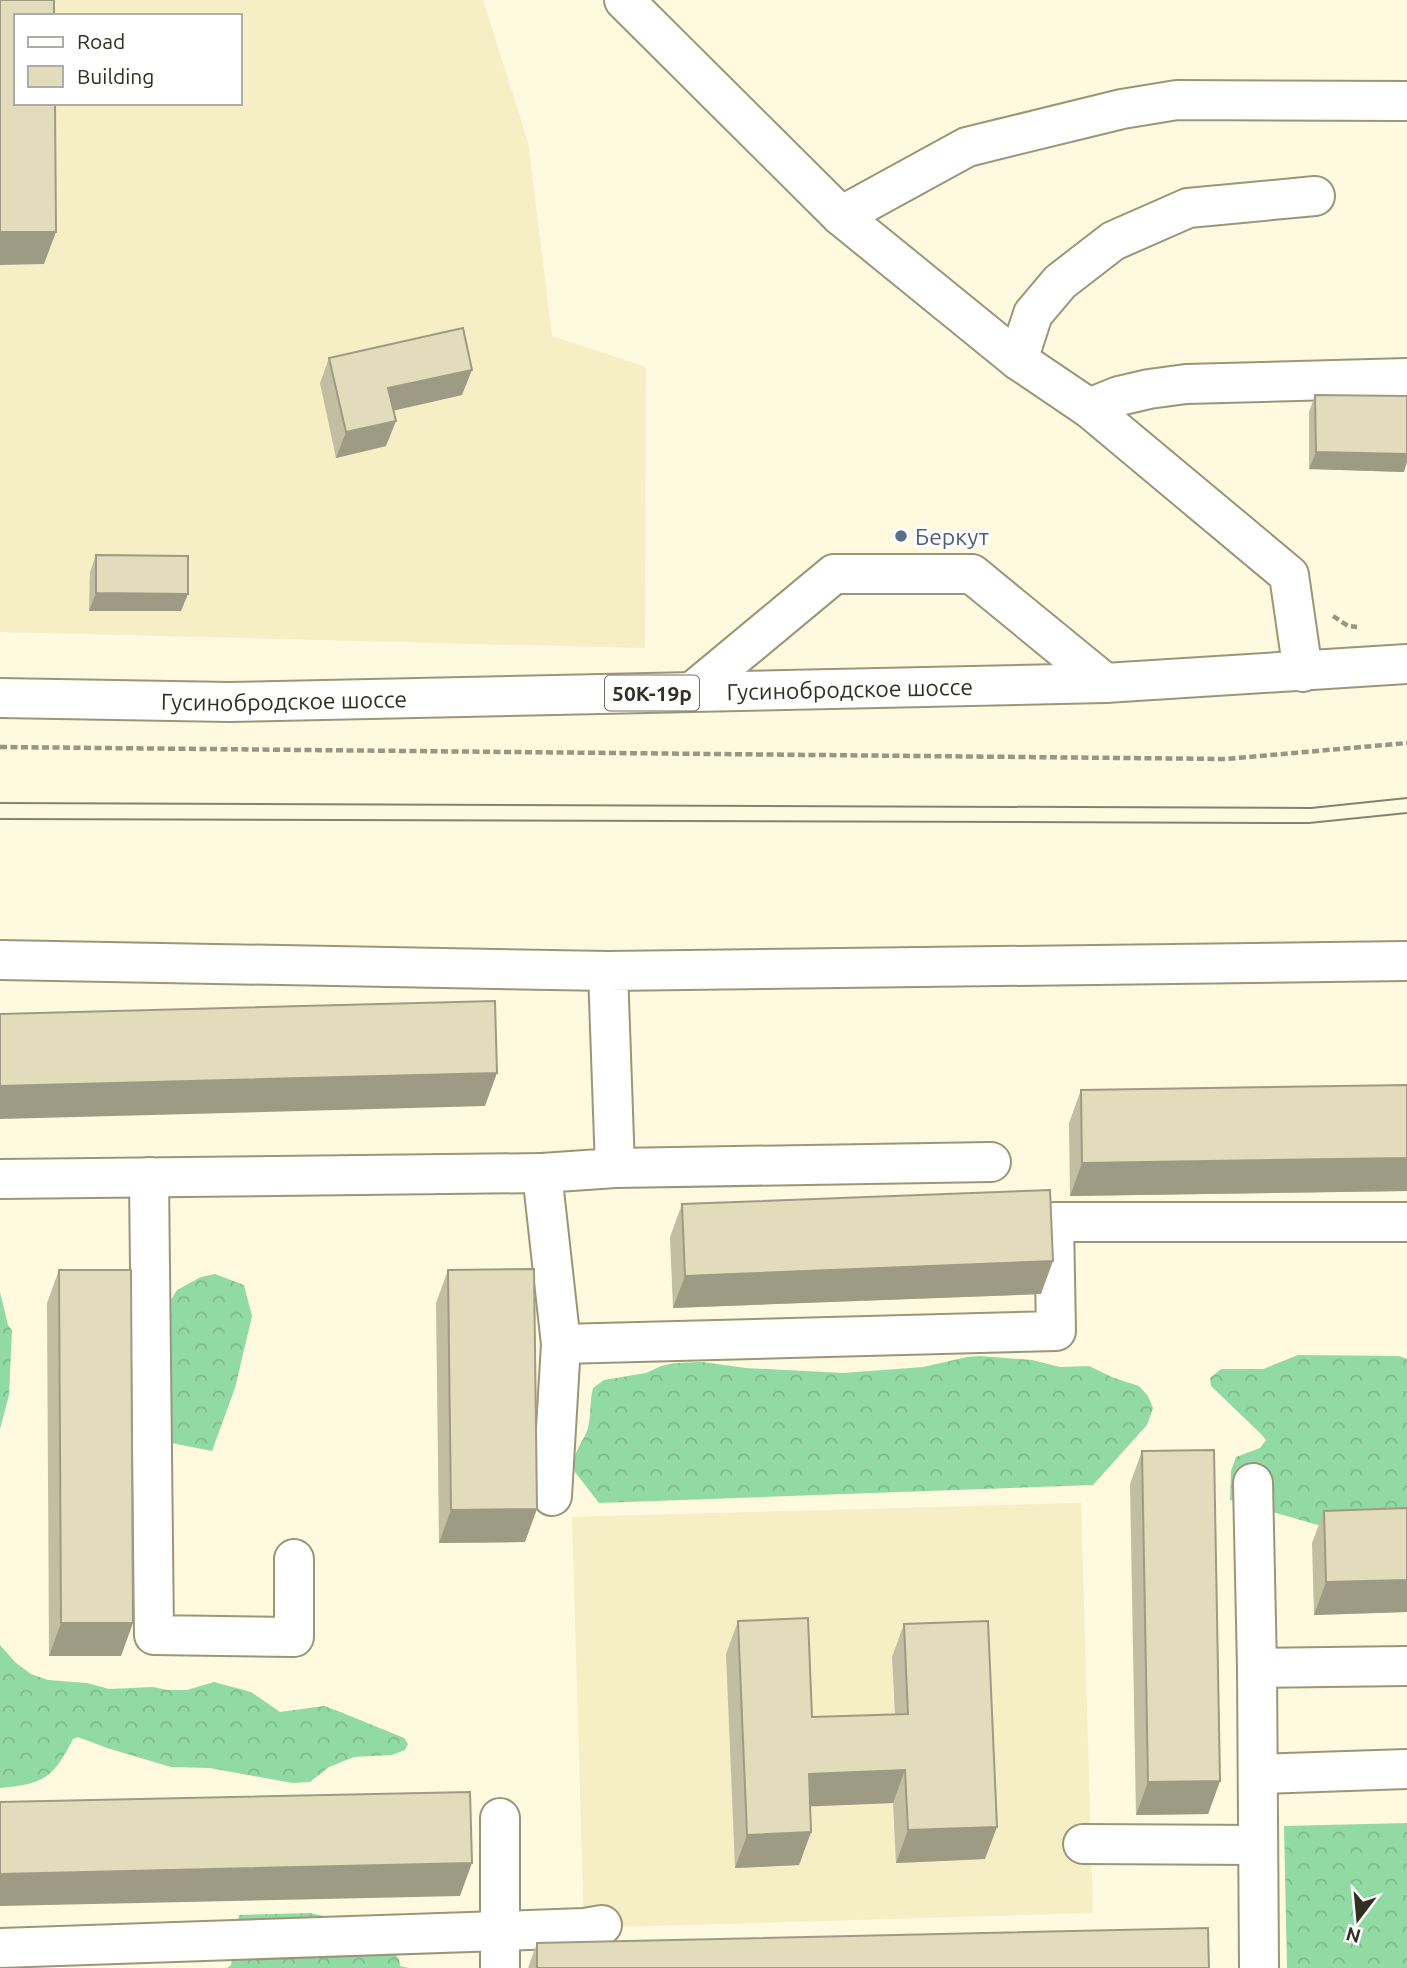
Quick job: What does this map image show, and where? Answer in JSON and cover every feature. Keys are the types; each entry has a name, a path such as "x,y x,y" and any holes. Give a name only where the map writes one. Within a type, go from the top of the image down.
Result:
{"main road":[{"path":"624,0 841,216 1018,360 1089,408 1289,575 1303,672"},
{"path":"841,216 967,148 1122,109 1177,100 1407,101"},
{"path":"1018,360 1033,314 1060,282 1113,241 1188,208 1315,196"},
{"path":"1089,408 1129,393 1186,384 1407,378"},
{"path":"692,692 834,574 972,573 1105,683"},
{"name":"Гусинобродское шоссе","path":"0,698 229,702 1105,683 1407,664"},
{"path":"0,960 608,971 1407,961"},
{"path":"608,971 615,1168"},
{"path":"0,1179 542,1173 615,1168 991,1162"},
{"path":"542,1173 561,1344 552,1496"},
{"path":"149,1177 154,1635 294,1637 294,1559"},
{"path":"561,1344 1056,1331 1054,1222 1407,1222"},
{"path":"1253,1483 1259,1774 1259,1968"},
{"path":"1257,1668 1407,1667"},
{"path":"1259,1774 1407,1769"},
{"path":"500,1818 500,1968"},
{"path":"1083,1844 1258,1845"},
{"path":"0,1948 584,1928 601,1925"}],"path":[{"path":"1289,575 1329,613 1348,625 1361,628"},
{"path":"0,747 1226,759 1407,743"}],"shaded area":[{"path":"0,0 483,0 528,142 552,336 646,367 645,648 0,632"},
{"path":"1081,1503 1093,1913 584,1928 572,1517"}],"green space":[{"path":"215,1274 244,1285 252,1316 235,1388 212,1451 125,1434 133,1361 177,1290 201,1277"},
{"path":"0,1292 8,1325 12,1330 9,1395 0,1429"},
{"path":"1298,1355 1399,1356 1407,1359 1407,1525 1325,1527 1230,1500 1231,1471 1236,1457 1260,1448 1266,1440 1211,1386 1210,1378 1221,1369 1263,1369"},
{"path":"980,1356 1032,1360 1060,1367 1089,1366 1139,1386 1148,1396 1153,1408 1147,1425 1093,1485 599,1503 575,1472 574,1459 588,1429 593,1388 604,1380 646,1373 675,1363 702,1362 746,1368 843,1373 923,1367"},
{"path":"0,1645 16,1663 31,1674 48,1680 87,1683 109,1689 153,1687 168,1690 187,1690 214,1682 251,1692 280,1712 324,1706 404,1738 408,1744 405,1750 392,1755 354,1757 329,1767 310,1782 292,1783 210,1768 171,1767 78,1737 73,1739 59,1763 45,1777 27,1784 0,1788"},
{"path":"1407,1823 1407,1968 1287,1968 1284,1826"},
{"path":"310,1913 370,1926 399,1959 400,1966 409,1968 227,1968 231,1965 239,1915"}],"building":[{"path":"0,0 54,0 54,14 14,14 14,105 55,105 56,232 0,232"},
{"path":"463,328 472,370 388,388 396,421 346,432 329,358"},
{"path":"1315,395 1407,396 1407,454 1316,452"},
{"path":"96,555 188,556 188,594 96,593"},
{"path":"495,1001 497,1073 0,1086 0,1014"},
{"path":"1407,1085 1407,1158 1082,1163 1081,1090"},
{"path":"1050,1190 1053,1261 685,1276 682,1204"},
{"path":"534,1269 537,1509 451,1510 448,1270"},
{"path":"59,1270 131,1270 133,1623 61,1623"},
{"path":"1214,1450 1220,1781 1148,1782 1142,1451"},
{"path":"1407,1508 1407,1580 1326,1582 1324,1511"},
{"path":"808,1618 812,1717 908,1714 904,1624 988,1621 997,1827 908,1830 905,1770 809,1774 811,1832 747,1835 738,1621"},
{"path":"470,1792 472,1863 0,1874 0,1802"},
{"path":"1208,1928 1209,1968 537,1968 537,1943"}],"tram line":[{"path":"0,803 1311,808 1407,798"},
{"path":"0,819 1309,823 1407,813"}],"place":[{"name":"Беркут","path":"901,536"}]}
